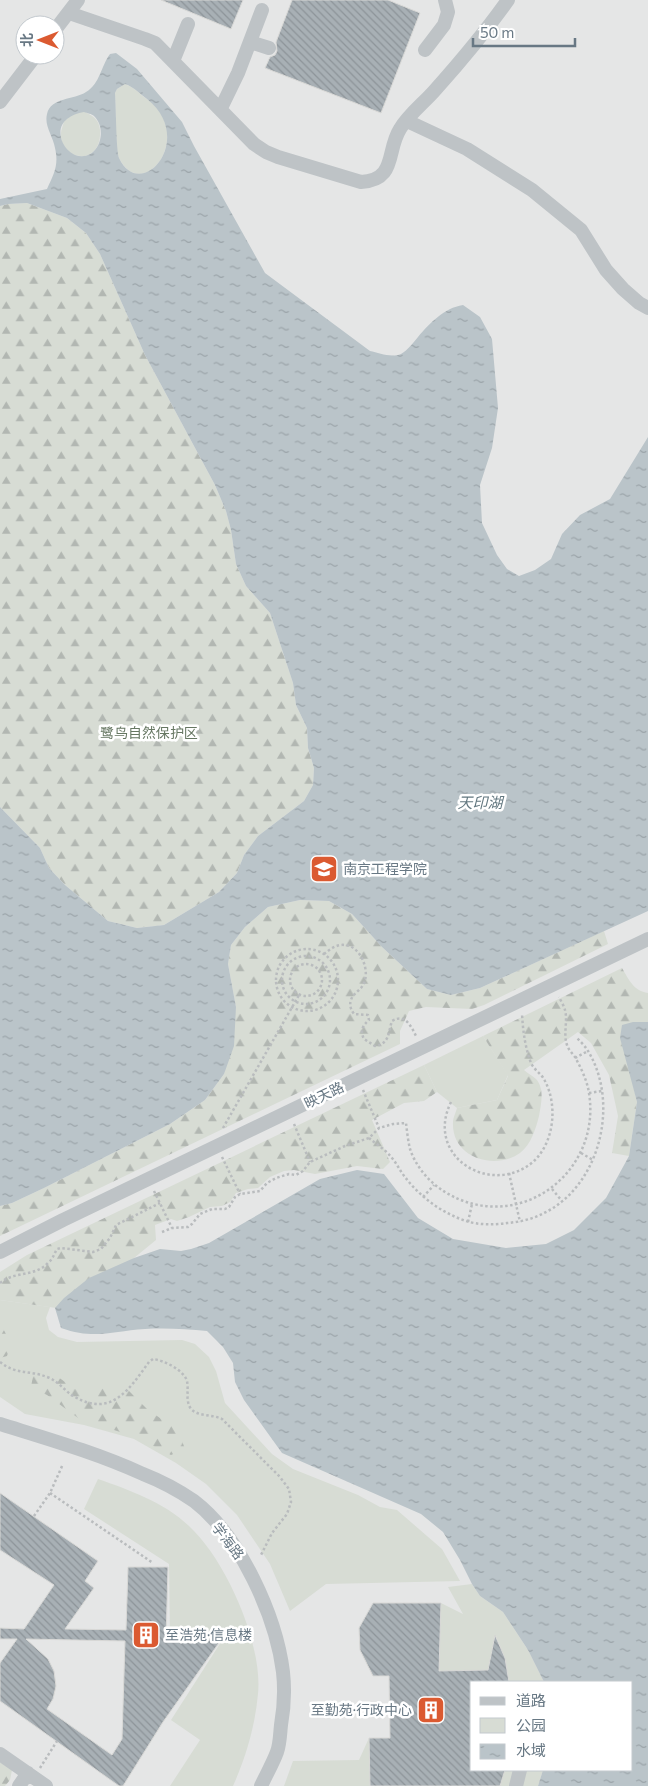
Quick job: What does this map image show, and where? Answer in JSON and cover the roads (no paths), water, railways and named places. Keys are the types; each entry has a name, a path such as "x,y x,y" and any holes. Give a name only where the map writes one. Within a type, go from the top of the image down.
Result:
{"street":[{"path":"65,17 78,0"},
{"path":"425,50 444,24 448,12 445,0"},
{"path":"69,12 155,44 221,108 254,144 266,152 361,182 370,182 381,176 389,166 400,129 441,83 508,0"},
{"path":"221,108 238,73 262,10"},
{"path":"173,61 188,24"},
{"path":"250,42 269,48"},
{"path":"3,94 28,65"},
{"path":"407,121 467,149 532,190 581,230 606,270 623,289 648,308"},
{"name":"映天路","path":"0,1252 648,939"},
{"name":"学海路","path":"0,1424 116,1462 164,1483 194,1501 217,1523 236,1548 253,1577 266,1609 283,1672 284,1693 278,1751 261,1786"},
{"path":"0,1754 46,1786"},
{"path":"516,1786 520,1771"},
{"path":"19,1786 31,1775"}],"water":[{"name":"天印湖","path":"116,53 137,69 182,122 265,273 370,351 389,355 401,354 438,317 456,307 463,305 480,317 492,339 498,408 492,448 480,485 482,523 497,555 507,569 519,576 535,570 551,559 562,534 580,515 610,499 648,437 648,911 480,988 451,995 427,989 382,947 352,914 329,901 300,900 268,907 245,927 231,945 228,964 236,1007 234,1046 224,1074 205,1100 170,1124 44,1188 12,1203 0,1206 0,807 40,848 49,868 65,885 108,921 137,928 164,925 219,892 237,873 244,855 258,836 304,801 313,785 314,768 308,748 307,728 296,705 293,683 270,613 246,586 236,564 226,511 215,485 145,355 100,254 86,233 67,218 27,203 0,206 0,199 47,189 54,174 56,164 54,144 46,118 49,109 58,102 81,95 91,89 110,54","holes":["125,84 147,99 161,115 167,132 166,147 160,161 151,170 140,174 129,170 119,158 118,153 115,93 117,89","84,112 93,115 98,122 101,129 101,137 95,150 83,156 75,155 66,148 62,141 61,130 62,125 68,118"]},
{"path":"633,1022 648,1022 648,1786 538,1786 543,1771 633,1771 633,1681 544,1681 528,1650 503,1612 480,1596 443,1532 421,1514 282,1453 244,1400 235,1382 233,1363 223,1347 207,1331 153,1329 84,1334 61,1328 55,1308 64,1298 89,1278 160,1249 181,1251 209,1243 320,1179 357,1170 384,1174 418,1218 453,1239 506,1248 546,1244 574,1230 606,1198 629,1156 637,1102 620,1038 622,1025"}],"place":[{"name":"南京工程学院","path":"324,869"},
{"name":"至浩苑·信息楼","path":"146,1635"},
{"name":"至勤苑·行政中心","path":"431,1710"}],"park label":[{"name":"鹭鸟自然保护区","path":"149,733"}]}
